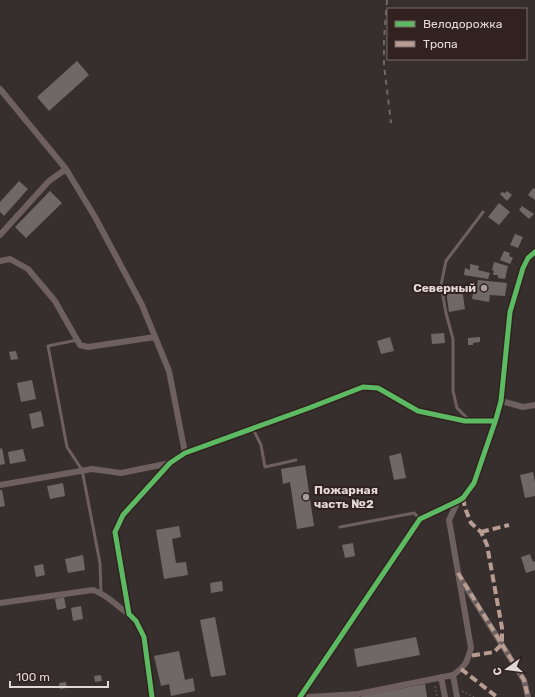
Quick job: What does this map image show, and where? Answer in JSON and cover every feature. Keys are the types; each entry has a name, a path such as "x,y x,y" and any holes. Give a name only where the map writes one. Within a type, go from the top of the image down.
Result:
{"street":[{"path":"0,89 66,169 95,217 142,305 169,371 184,453"},
{"path":"0,235 49,181 66,169"},
{"path":"300,697 420,519 463,498 474,484 501,401 510,312 523,268 528,258 535,252"},
{"path":"0,261 10,259 28,269 55,301 80,345 88,347 155,337"},
{"path":"129,614 115,532 124,515 170,463 184,453 363,387 378,388 418,411 470,422 495,421"},
{"path":"501,401 523,407 535,405"},
{"path":"0,485 82,470 92,469 121,473 170,463"},
{"path":"308,697 358,694 453,675 467,663 471,648 449,520 458,501"},
{"path":"458,573 524,680 528,697"},
{"path":"0,602 93,590 104,594 136,621 144,637 152,697"},
{"path":"453,675 457,697"},
{"path":"441,677 445,697"}],"lane":[{"path":"470,422 457,408 453,391 453,339 446,313 441,284 446,261 483,212"},
{"path":"77,340 48,346 67,447 82,470 100,563 100,593"},
{"path":"253,428 261,446 265,467 296,460"},
{"path":"340,527 414,513 420,519"}],"path":[{"path":"433,679 437,697"}],"building":[{"path":"77,61 89,75 49,111 37,97"},
{"path":"19,181 28,189 4,216 0,212 0,202"},
{"path":"533,188 535,189 535,200 528,195"},
{"path":"50,191 62,203 26,238 15,227"},
{"path":"507,191 512,195 507,201 500,194"},
{"path":"499,203 510,212 499,225 488,217"},
{"path":"522,206 534,214 529,219 519,210"},
{"path":"515,234 523,237 518,248 510,245"},
{"path":"504,251 510,253 509,256 513,258 510,264 500,260"},
{"path":"494,262 508,266 505,279 498,278 498,275 493,275 494,271 492,270"},
{"path":"470,264 479,266 478,270 490,273 488,279 464,275 465,268 470,270"},
{"path":"478,280 507,283 505,296 490,295 489,302 472,299 473,293 476,294"},
{"path":"462,289 465,309 449,312 446,291"},
{"path":"444,333 445,343 432,344 431,334"},
{"path":"390,337 394,351 381,354 377,341"},
{"path":"480,337 480,342 473,343 473,345 468,345 468,338"},
{"path":"16,351 18,359 11,360 9,352"},
{"path":"32,380 36,399 21,402 17,383"},
{"path":"41,411 44,426 32,429 29,414"},
{"path":"2,448 5,464 0,465 0,449"},
{"path":"23,449 26,461 10,464 8,452"},
{"path":"401,453 406,478 394,480 389,456"},
{"name":"Пожарная часть №2","path":"305,465 314,526 297,529 290,482 283,484 281,469"},
{"path":"533,472 535,496 525,498 520,475"},
{"path":"63,483 65,496 50,499 47,486"},
{"path":"0,490 2,490 5,506 0,507"},
{"path":"179,526 181,537 172,539 176,563 186,562 188,575 164,579 156,530"},
{"path":"353,543 355,556 345,558 342,545"},
{"path":"530,554 533,562 535,561 535,570 526,573 521,557"},
{"path":"83,555 85,570 68,573 65,559"},
{"path":"43,564 45,575 36,577 34,566"},
{"path":"222,581 223,591 211,593 210,583"},
{"path":"64,597 66,608 57,610 55,599"},
{"path":"81,606 83,619 73,621 71,608"},
{"path":"215,617 226,675 211,677 200,620"},
{"path":"416,637 420,655 357,667 354,649"},
{"path":"179,651 185,680 193,678 195,691 171,696 169,684 161,686 154,656"},
{"path":"101,675 102,681 95,682 94,676"},
{"path":"66,682 67,688 60,689 59,683"},
{"path":"425,684 427,697 361,697 361,696"}],"railway":[{"path":"387,0 384,65 391,123"}],"marked path":[{"path":"463,498 471,523 481,532 487,545 502,628 502,644 494,652 469,656"},
{"path":"481,532 509,525"},
{"path":"458,573 524,680 528,697"},
{"path":"461,669 497,697"}],"cycle path":[{"path":"300,697 420,519 463,498 474,483 501,401 510,312 523,268 528,258 535,252"},
{"path":"152,697 144,637 136,621 129,614 115,532 123,515 170,463 185,453 363,387 378,388 418,411 465,421 495,421"}],"place":[{"name":"Северный","path":"484,288"},
{"name":"Пожарная часть №2","path":"306,497"}]}
